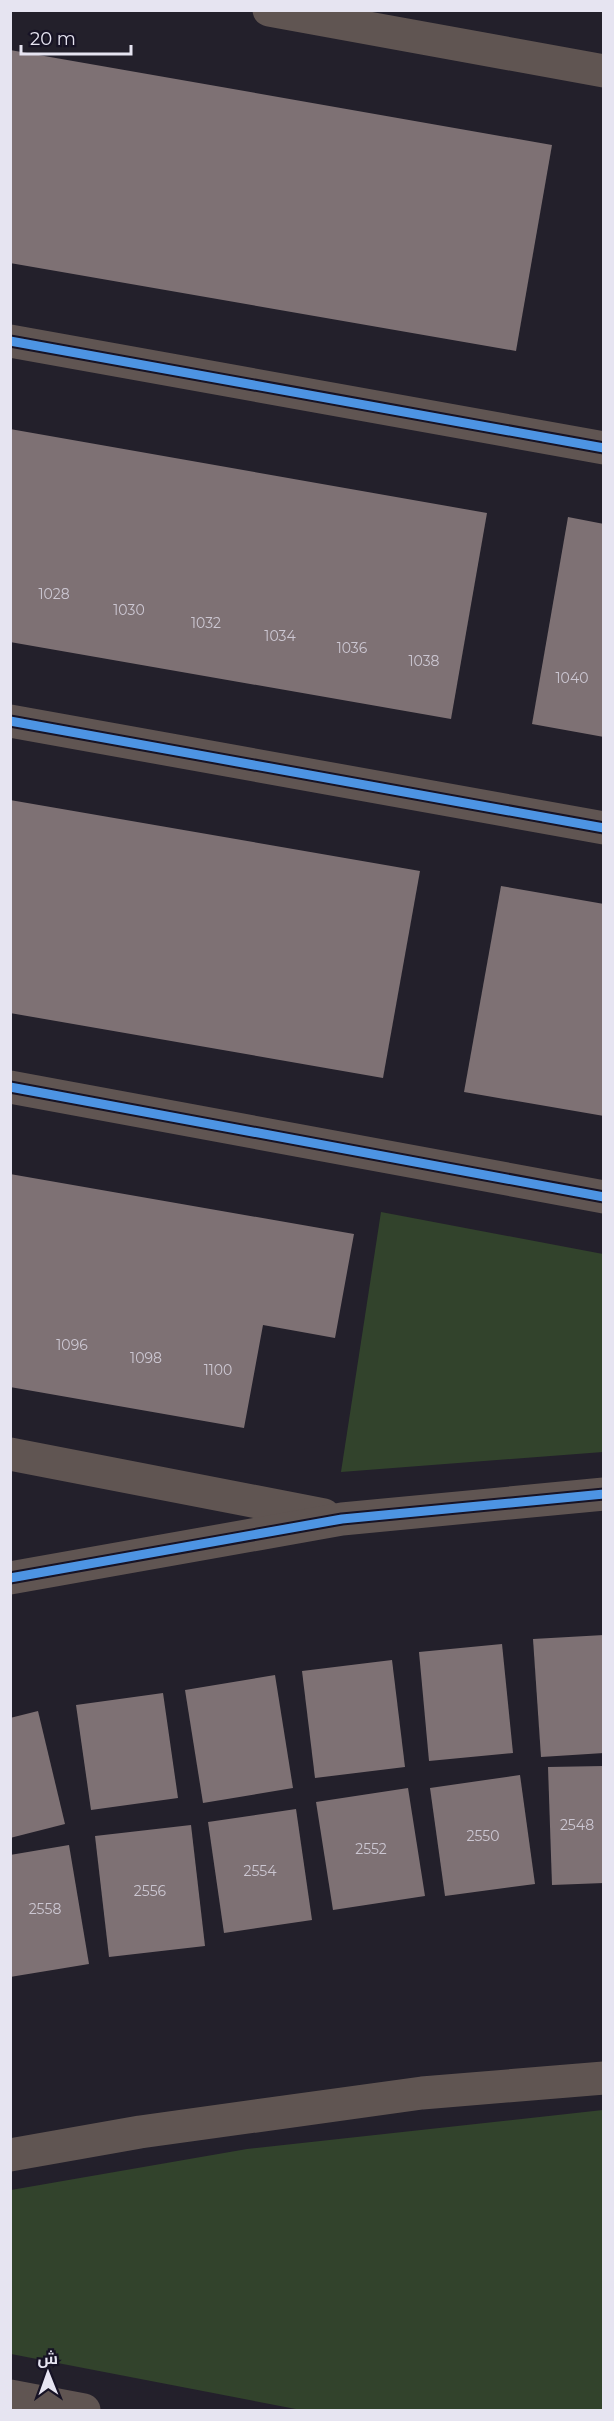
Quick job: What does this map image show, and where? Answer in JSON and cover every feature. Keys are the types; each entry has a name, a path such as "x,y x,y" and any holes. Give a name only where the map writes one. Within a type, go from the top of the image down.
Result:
{"street":[{"path":"268,10 603,71"},
{"path":"10,341 603,448"},
{"path":"10,721 603,828"},
{"path":"10,1087 603,1197"},
{"path":"10,1454 342,1519"},
{"path":"10,1578 342,1519 603,1494"},
{"path":"10,2155 140,2132 410,2095 603,2078"},
{"path":"10,2396 84,2410"}],"green space":[{"path":"381,1212 603,1254 603,1452 341,1472"},
{"path":"603,2110 603,2410 301,2410 11,2354 11,2190 247,2149"}],"building":[{"path":"10,50 552,145 516,351 10,263"},
{"path":"10,429 487,513 451,719 10,642"},
{"path":"568,517 604,524 604,737 532,724"},
{"path":"10,800 420,871 383,1078 10,1013"},
{"path":"501,886 604,904 604,1116 464,1092"},
{"path":"10,1174 354,1234 335,1338 263,1325 244,1428 10,1387"},
{"path":"604,1635 604,1753 541,1757 533,1639"},
{"path":"502,1644 513,1753 429,1761 419,1652"},
{"path":"392,1660 405,1767 315,1778 302,1671"},
{"path":"275,1675 293,1788 203,1803 185,1690"},
{"path":"163,1693 178,1798 91,1810 76,1705"},
{"path":"38,1711 65,1824 10,1838 10,1718"},
{"path":"604,1766 604,1883 552,1885 548,1767"},
{"path":"520,1775 535,1884 445,1896 430,1788"},
{"path":"408,1788 425,1896 333,1910 316,1802"},
{"path":"296,1809 312,1920 224,1933 208,1822"},
{"path":"191,1825 205,1946 109,1957 95,1836"},
{"path":"69,1845 89,1964 10,1977 10,1855"}],"cycle path":[{"path":"10,341 604,448"},
{"path":"10,721 604,828"},
{"path":"10,1087 604,1197"},
{"path":"10,1578 342,1519 604,1494"}]}
